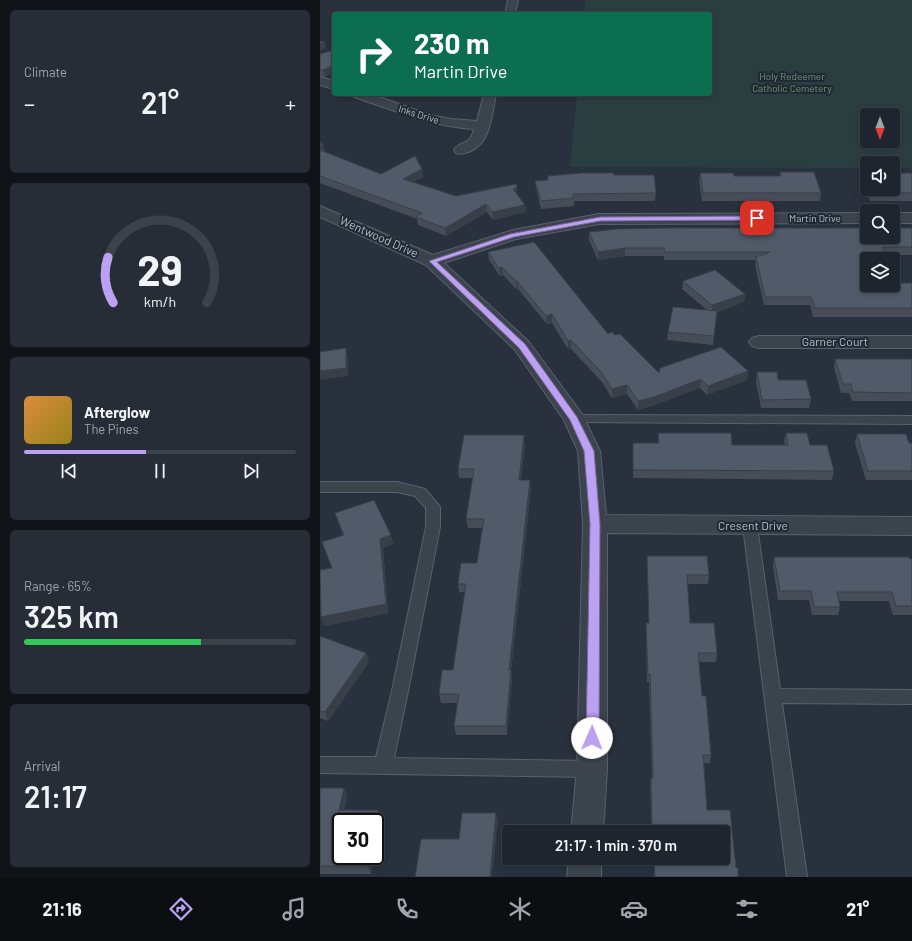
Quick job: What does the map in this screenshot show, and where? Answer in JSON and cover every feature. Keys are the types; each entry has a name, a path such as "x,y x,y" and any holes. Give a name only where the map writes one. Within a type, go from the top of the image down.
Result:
{"street":[{"path":"510,12 513,0"},
{"path":"320,81 332,84"},
{"name":"Inks Drive","path":"365,96 427,118 451,123 482,125"},
{"path":"461,150 473,145 479,138 489,96"},
{"name":"Wentwood Drive","path":"320,211 432,261 522,346 574,420 589,451 595,524 592,769 588,825"},
{"name":"Martin Drive","path":"432,261 513,236 600,219 860,218"},
{"path":"900,218 912,218"},
{"name":"Garner Court","path":"759,342 912,342"},
{"name":"Cresent Drive","path":"595,524 912,526"},
{"path":"584,877 585,865"}],"lane":[{"path":"574,420 912,420"},
{"path":"320,487 396,487 420,492 433,507 433,527 400,691 383,765"},
{"path":"750,526 797,877"},
{"path":"772,696 912,697"},
{"path":"320,765 592,769"}],"green space":[{"name":"Holy Redeemer Catholic Cemetery","path":"585,0 912,0 912,168 900,168 900,156 860,156 860,168 570,167 577,96 712,96 712,12 584,12"}],"building":[{"path":"332,50 332,66 320,70 320,54"},
{"path":"320,150 381,174 415,156 422,169 403,179 456,196 516,184 517,187 513,189 525,205 492,212 486,204 445,228 416,217 422,213 320,176"},
{"path":"780,172 814,172 821,193 703,193 700,173 733,173 734,176 781,176"},
{"path":"581,173 654,175 656,193 573,194 574,198 541,201 535,181 548,180 548,176"},
{"path":"900,173 912,173 912,193 900,193"},
{"path":"860,228 860,244 900,244 900,228 912,228 912,247 882,247 884,252 860,252 860,292 900,292 900,283 912,283 912,308 815,308 811,297 765,297 756,257 770,252 665,252 664,248 625,248 598,252 589,232 617,229"},
{"path":"534,242 608,334 612,332 615,335 620,334 659,373 660,368 721,347 748,371 708,386 701,379 654,397 638,401 627,385 612,389 602,373 571,340 568,341 552,314 546,316 517,281 502,267 499,268 488,252"},
{"path":"715,270 745,294 712,305 683,281"},
{"path":"673,307 717,311 714,336 668,332"},
{"path":"346,348 346,368 320,371 320,352"},
{"path":"835,359 912,359 912,393 853,392 851,384 843,384"},
{"path":"757,372 777,372 778,380 806,380 811,399 762,400"},
{"path":"658,433 731,433 732,445 788,445 786,433 807,433 810,445 827,445 834,471 633,470 633,443 659,443"},
{"path":"857,434 906,434 909,443 912,443 912,471 868,471"},
{"path":"464,435 524,435 519,480 530,480 509,670 511,670 506,726 454,726 459,694 439,694 442,670 453,670 466,584 458,584 461,563 477,563 484,519 466,519 474,469 458,469"},
{"path":"374,500 391,535 380,539 386,604 321,617 320,570 332,568 322,542 344,535 335,513"},
{"path":"647,556 707,556 709,575 687,575 690,623 714,623 717,653 698,653 702,696 706,696 711,755 703,755 707,810 730,810 738,877 655,877 654,865 730,865 730,825 652,825 651,778 653,778 650,674 648,674 646,623 649,623"},
{"path":"774,557 909,557 912,559 912,606 896,606 892,592 837,592 840,607 814,607 811,591 780,591"},
{"path":"320,636 366,653 325,712 320,711"},
{"path":"320,788 344,788 339,810 378,810 377,813 332,813 332,865 367,866 320,866"},
{"path":"462,813 496,813 490,877 415,877 421,839 459,839"}],"route":[{"path":"592,738 595,524 589,451 574,420 522,346 432,261 513,236 600,219 757,218"}]}
